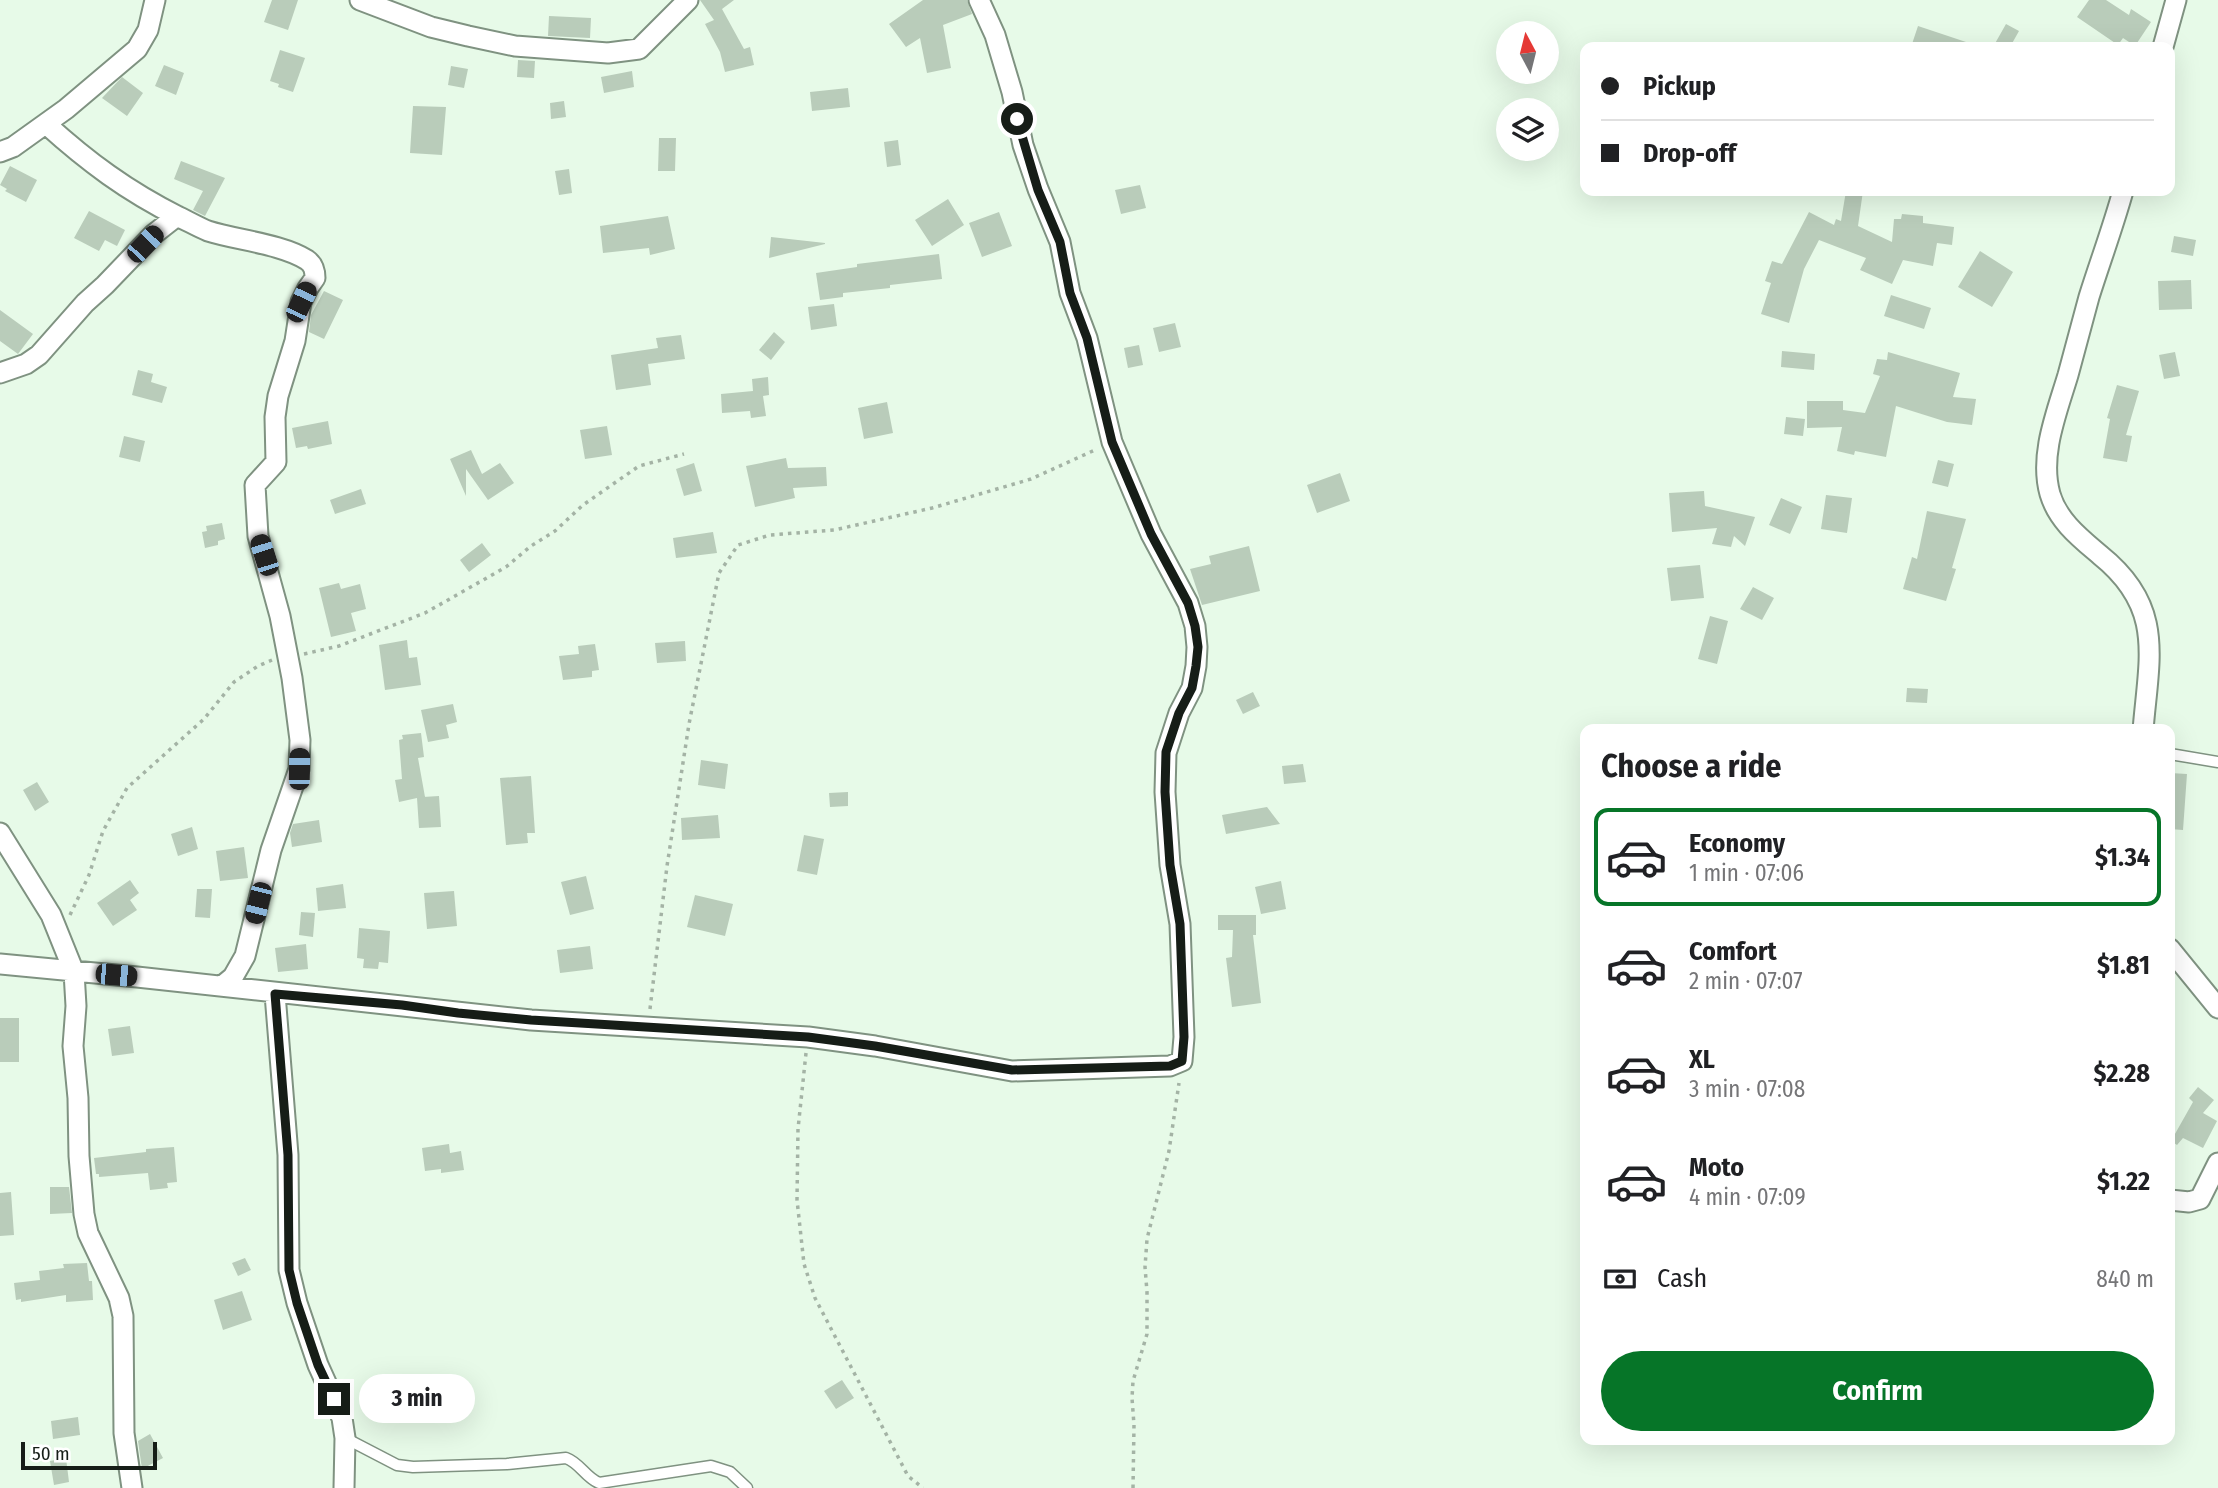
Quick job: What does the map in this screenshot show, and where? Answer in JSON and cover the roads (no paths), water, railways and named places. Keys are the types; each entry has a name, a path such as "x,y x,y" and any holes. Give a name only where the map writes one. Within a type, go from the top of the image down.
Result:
{"street":[{"path":"0,152 13,147 46,124 137,49 148,30 155,0"},
{"path":"360,0 431,27 468,36 515,46 608,53 639,49 688,0"},
{"path":"0,964 519,1019 808,1037 1012,1070 1170,1066 1182,1061 1184,1037 1180,924 1170,865 1166,819 1166,752 1179,713 1192,688 1198,647 1188,603 1151,534 1112,442 1087,338 1070,293 1060,242 1038,190 1023,145 1012,92 995,35 979,0"},
{"path":"2164,42 2176,0"},
{"path":"46,124 123,187 207,231 258,243 293,255 307,260 315,269 316,278 307,288 301,302 295,341 278,396 275,417 276,463 255,485 258,536 289,657 300,740 299,769 271,850 245,956 233,977 222,986"},
{"path":"2121,196 2089,298 2050,439 2048,481 2051,497 2066,524 2115,567 2138,597 2146,620 2151,652 2144,724"},
{"path":"0,373 39,355 85,303 106,285 154,234 177,216"},
{"path":"0,834 51,915 74,972 76,1006 73,1046 84,1214 88,1233 119,1298 122,1316 124,1433 132,1488"},
{"path":"2175,954 2218,1008"},
{"path":"275,994 288,1155 289,1270 318,1365 342,1418 345,1438 344,1488"},
{"path":"2175,1201 2189,1202 2200,1199 2218,1163"}],"lane":[{"path":"2175,755 2218,762"},
{"path":"345,1438 397,1465 413,1468 507,1464 566,1458 574,1461 590,1479 607,1483 711,1466 730,1472 747,1488"}]}
